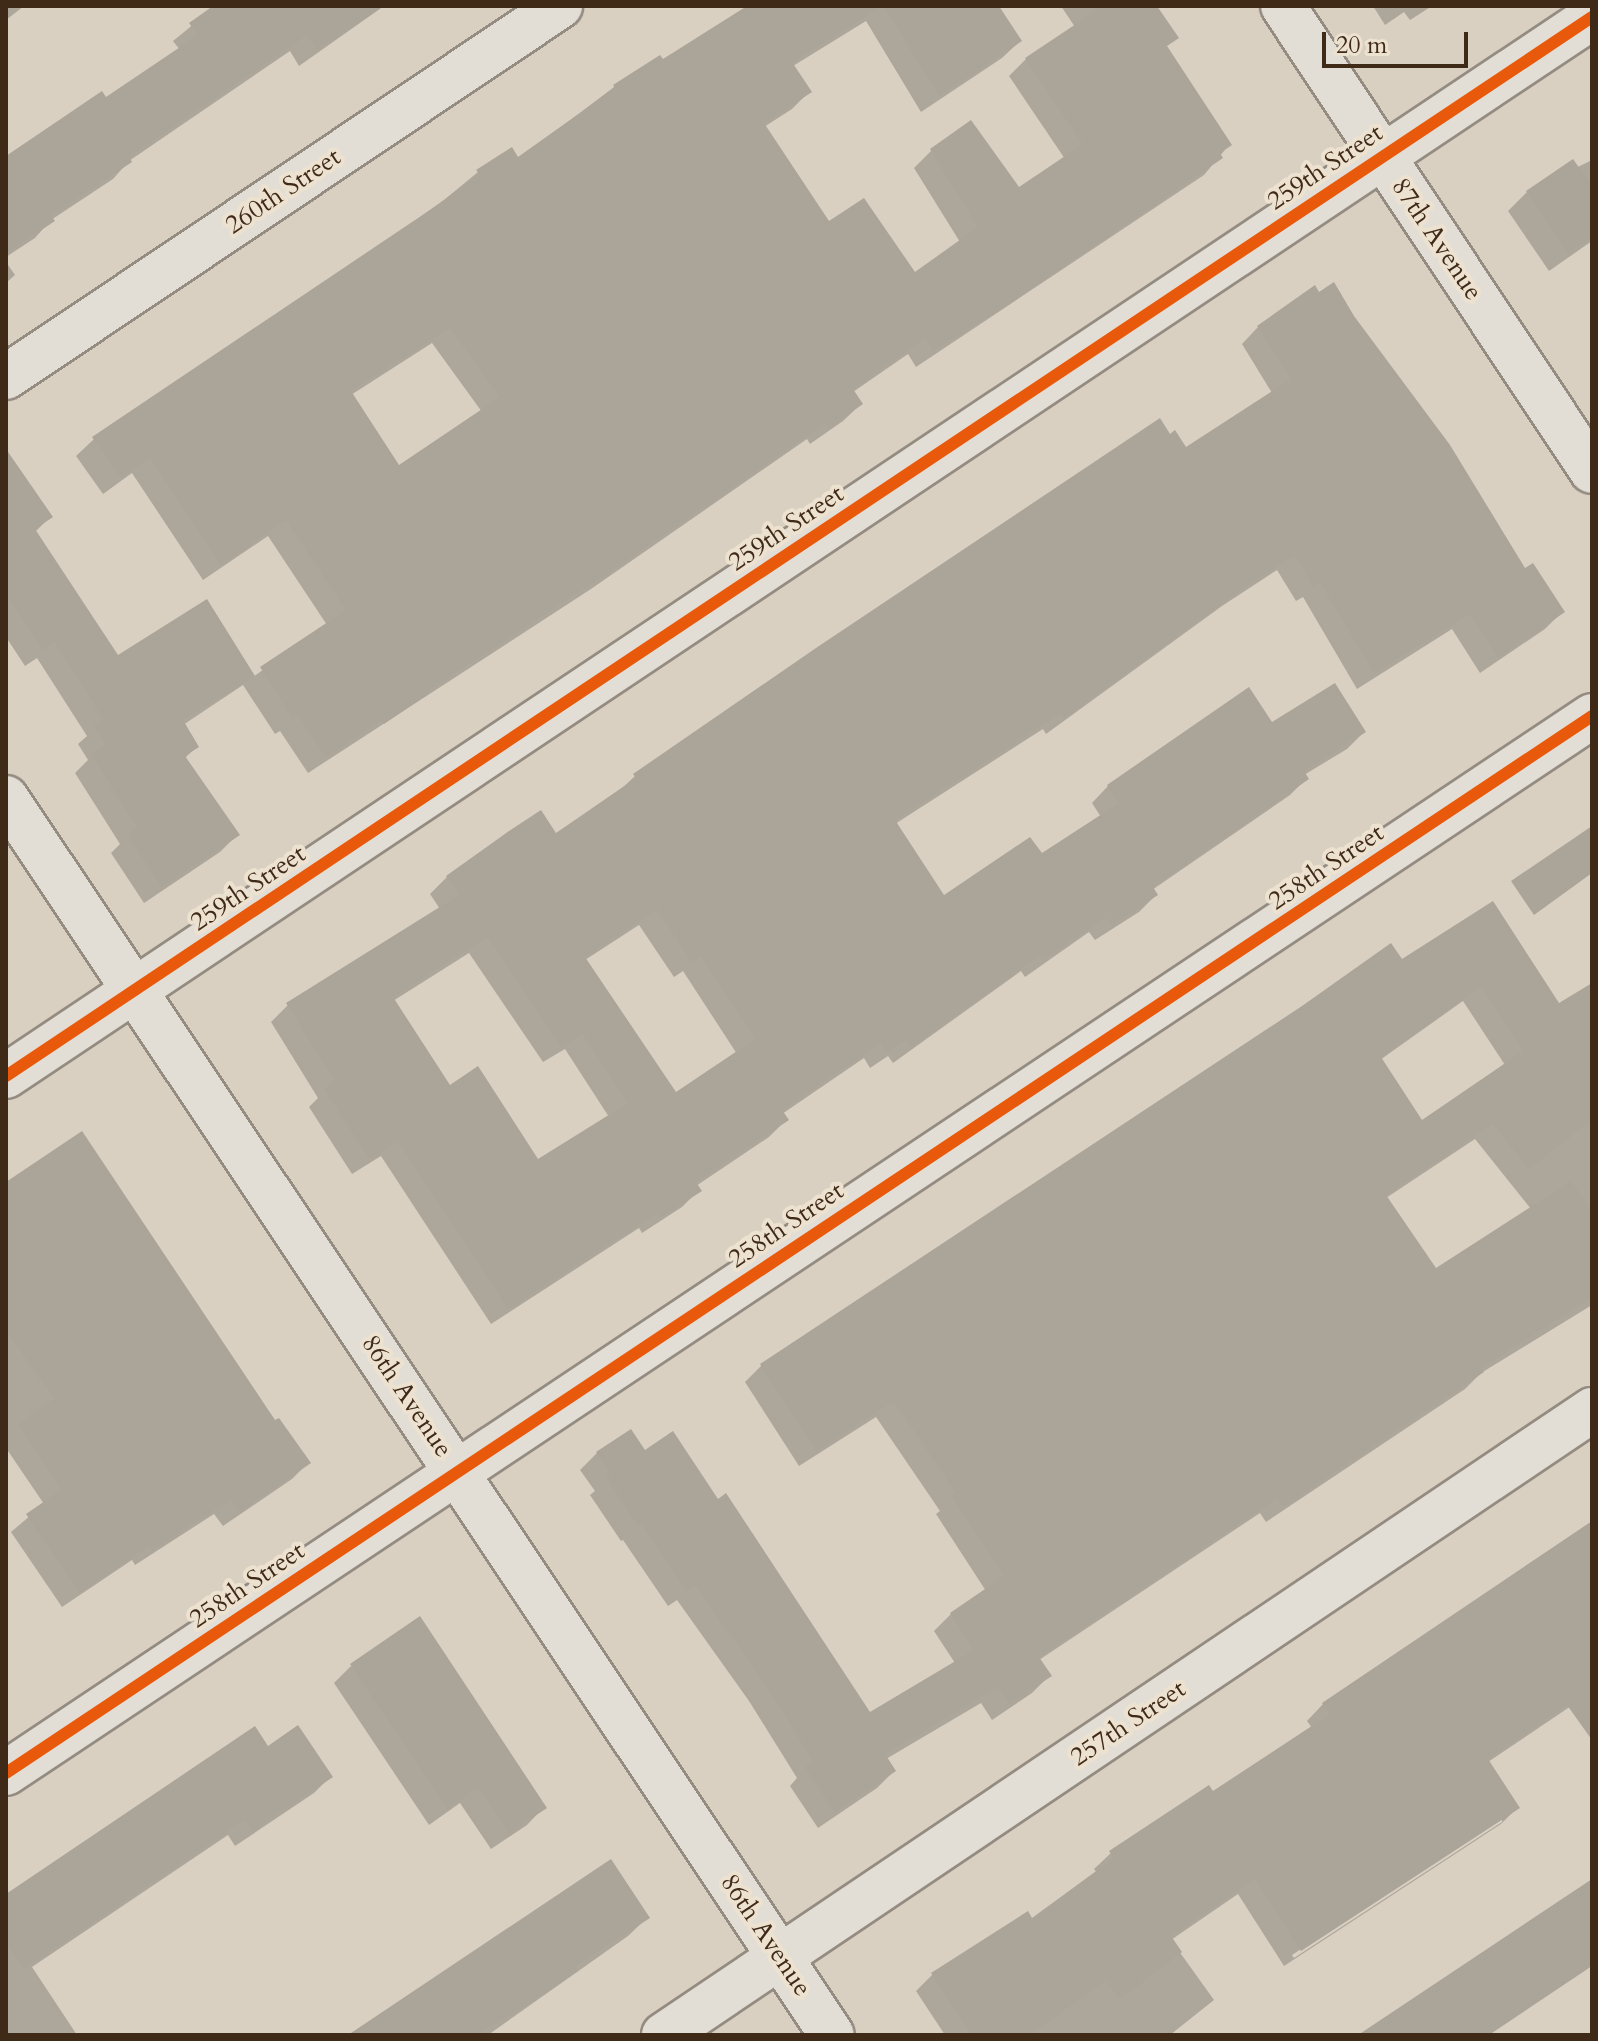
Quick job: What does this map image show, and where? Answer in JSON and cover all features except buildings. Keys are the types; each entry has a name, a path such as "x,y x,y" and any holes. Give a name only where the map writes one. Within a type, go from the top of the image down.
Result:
{"street":[{"name":"260th Street","path":"6,377 560,6"},
{"name":"87th Avenue","path":"1283,6 1592,471"},
{"name":"259th Street","path":"6,1076 1592,17"},
{"name":"258th Street","path":"6,1773 1592,716"},
{"name":"86th Avenue","path":"6,798 832,2035"},
{"name":"257th Street","path":"664,2035 1592,1410"}],"cycle path":[{"path":"6,1076 1592,17"},
{"path":"6,1773 1592,716"}]}
